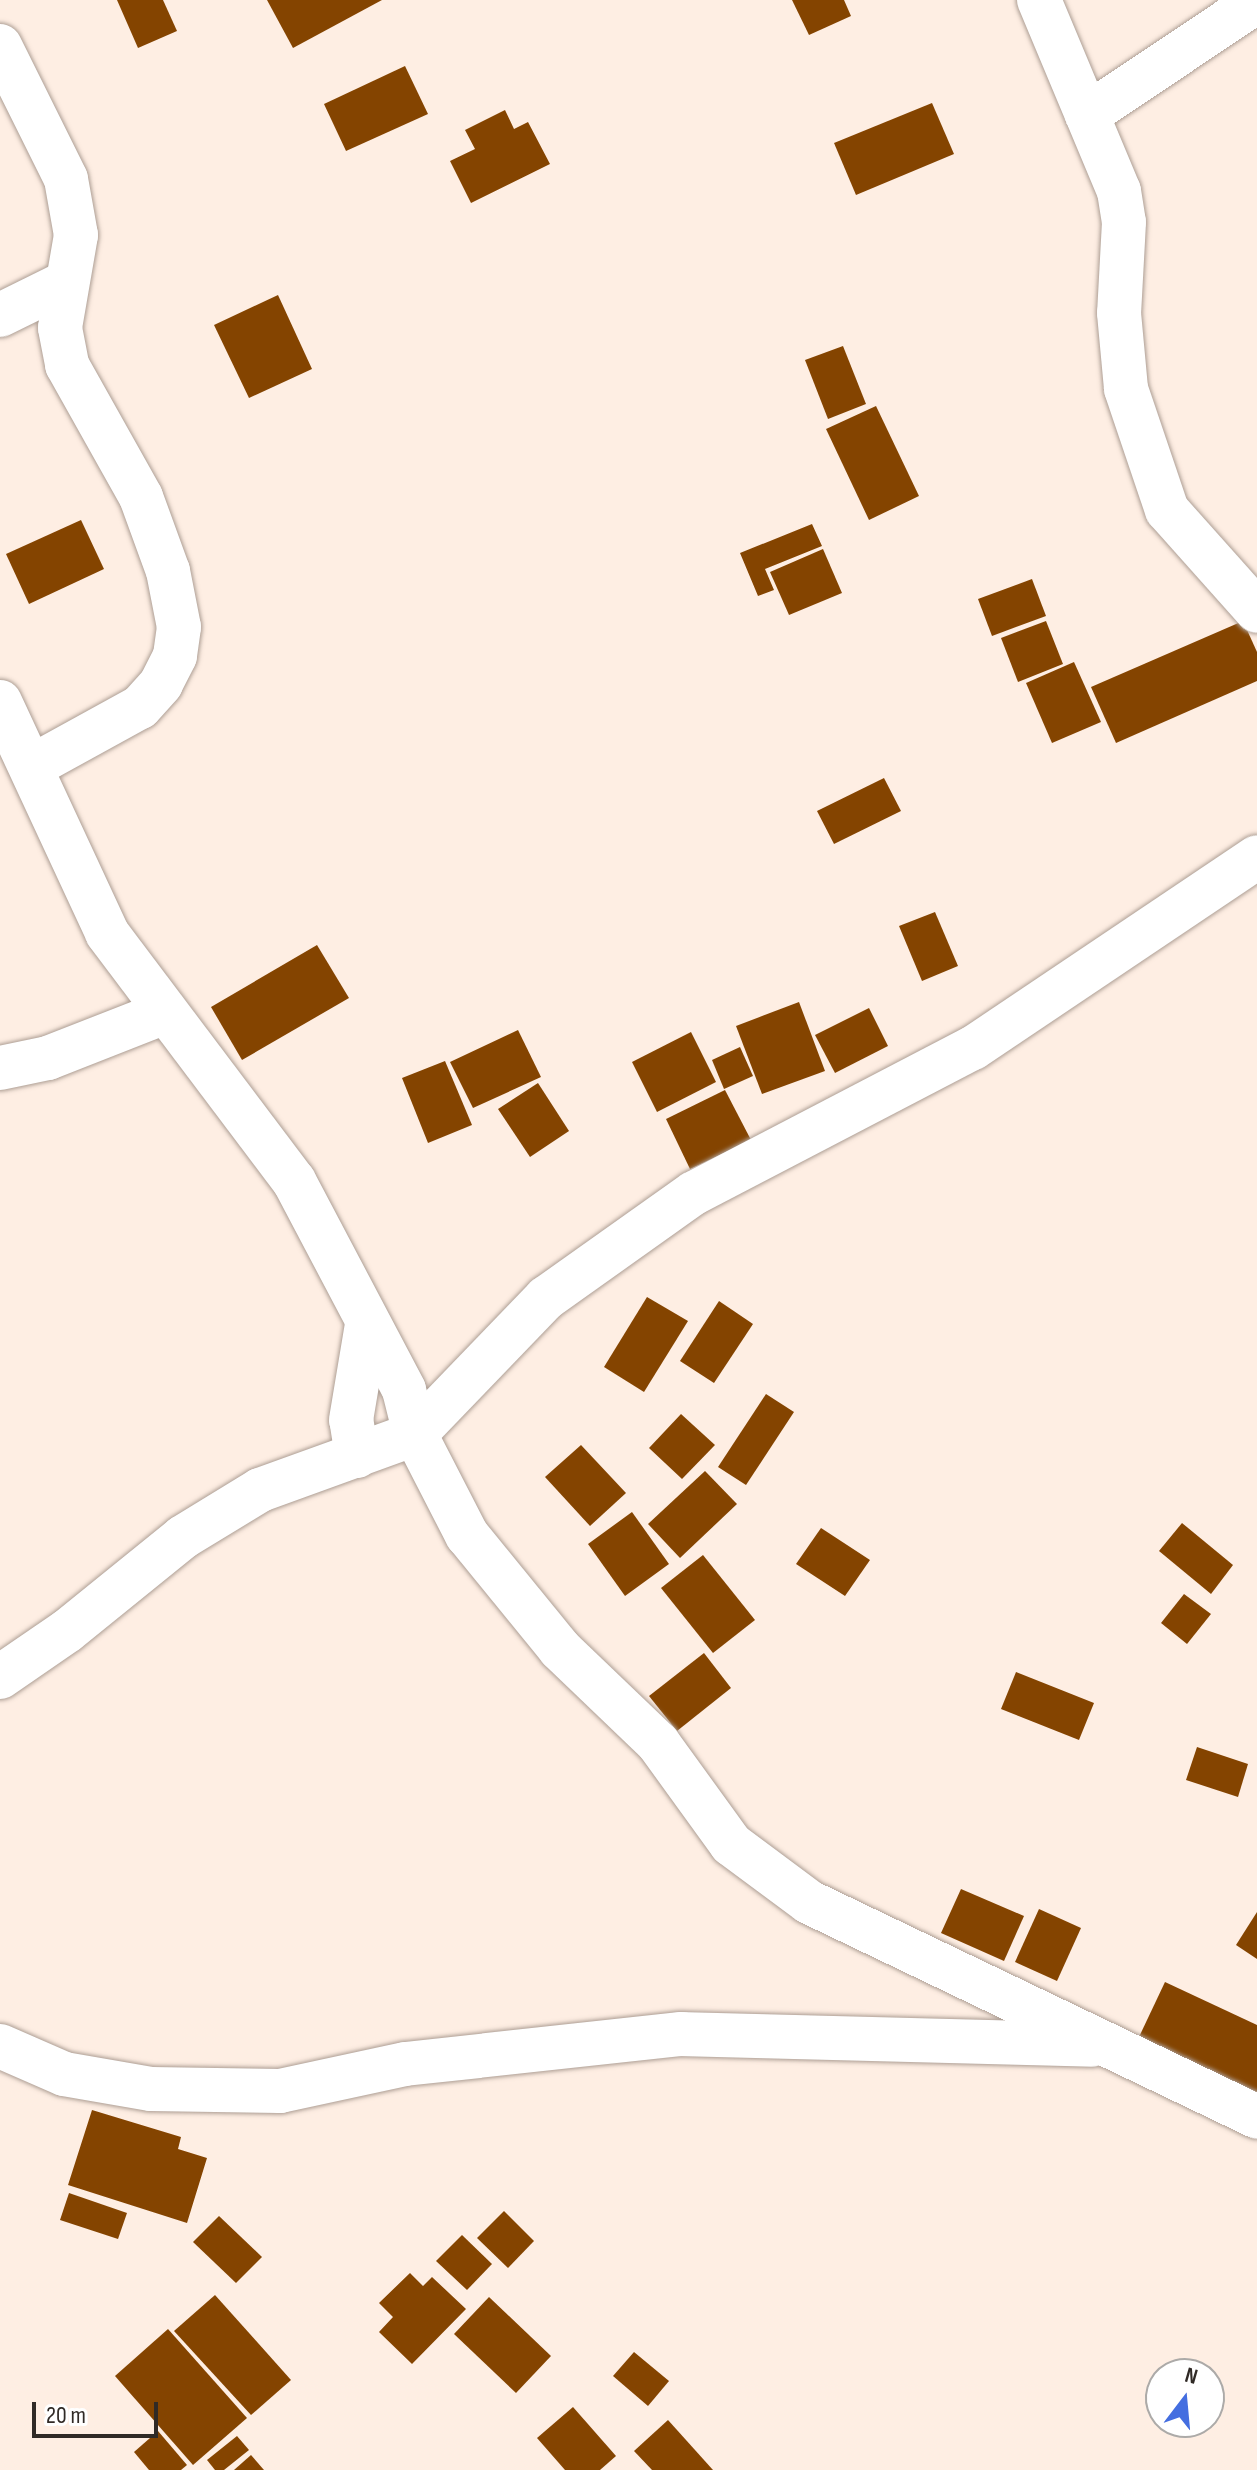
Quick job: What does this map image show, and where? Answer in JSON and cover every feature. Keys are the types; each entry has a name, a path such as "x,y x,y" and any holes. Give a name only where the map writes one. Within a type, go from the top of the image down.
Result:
{"street":[{"path":"1039,0 1119,191 1124,222 1119,313 1126,389 1167,510 1257,611"},
{"path":"1087,115 1257,1"},
{"path":"0,46 66,179 76,235 65,283 60,328 67,365 141,497 168,571 179,627 175,656 161,684 140,707 31,767"},
{"path":"0,315 65,283"},
{"path":"4,715 107,933 163,1013 217,1075 294,1181 404,1390 415,1434 467,1535 560,1649 658,1743 731,1844 809,1902 1257,2117"},
{"path":"0,1677 67,1631 183,1537 260,1490 415,1434 546,1298 694,1193 973,1048 1257,857"},
{"path":"0,1068 48,1058 163,1013"},
{"path":"357,1456 351,1420 367,1324"},
{"path":"2,2052 64,2074 151,2089 280,2091 405,2064 681,2034 1106,2046"}],"building":[{"path":"117,0 163,0 177,31 138,48"},
{"path":"267,0 382,0 293,48"},
{"path":"792,0 844,0 851,16 809,35"},
{"path":"405,66 428,114 346,151 324,104"},
{"path":"932,103 954,154 856,195 834,143"},
{"path":"505,110 514,129 528,122 550,164 471,203 450,161 475,149 465,130"},
{"path":"278,295 312,369 249,398 214,325"},
{"path":"843,346 866,404 828,419 805,360"},
{"path":"876,406 919,496 869,520 826,429"},
{"path":"81,520 104,569 29,604 6,554"},
{"path":"812,524 822,546 765,569 774,590 758,596 740,553"},
{"path":"823,549 842,593 789,615 770,572"},
{"path":"1032,579 1046,616 992,636 978,599"},
{"path":"1046,621 1063,664 1018,682 1001,638"},
{"path":"1243,621 1257,652 1257,681 1116,743 1091,687"},
{"path":"1074,662 1101,722 1052,743 1026,683"},
{"path":"884,778 901,811 834,844 817,811"},
{"path":"935,912 958,966 922,981 899,926"},
{"path":"317,945 349,998 242,1060 211,1007"},
{"path":"799,1002 825,1071 762,1094 736,1026"},
{"path":"869,1008 888,1046 835,1073 815,1035"},
{"path":"518,1030 541,1077 473,1108 450,1062"},
{"path":"691,1032 716,1082 657,1112 632,1062"},
{"path":"740,1047 753,1076 724,1089 712,1060"},
{"path":"445,1061 472,1125 428,1143 402,1078"},
{"path":"538,1083 569,1131 530,1157 498,1109"},
{"path":"725,1090 751,1140 690,1169 666,1119"},
{"path":"647,1297 688,1321 644,1392 604,1367"},
{"path":"719,1301 753,1324 714,1383 680,1361"},
{"path":"766,1394 794,1412 746,1485 718,1467"},
{"path":"681,1414 715,1445 682,1479 649,1448"},
{"path":"581,1445 626,1493 590,1526 545,1477"},
{"path":"705,1471 737,1504 680,1558 648,1524"},
{"path":"632,1512 669,1564 625,1596 588,1544"},
{"path":"1182,1523 1233,1565 1211,1594 1159,1551"},
{"path":"821,1528 870,1560 845,1596 796,1564"},
{"path":"703,1555 755,1620 713,1653 661,1588"},
{"path":"1184,1594 1211,1614 1187,1644 1161,1623"},
{"path":"704,1653 731,1688 677,1731 649,1696"},
{"path":"1016,1672 1094,1703 1079,1740 1001,1709"},
{"path":"1197,1747 1248,1764 1238,1797 1186,1780"},
{"path":"961,1889 1024,1916 1004,1961 941,1933"},
{"path":"1039,1909 1081,1928 1057,1981 1015,1962"},
{"path":"1257,1912 1257,1959 1236,1945"},
{"path":"1165,1982 1257,2025 1257,2092 1139,2037"},
{"path":"92,2110 181,2137 178,2149 207,2158 187,2223 68,2185"},
{"path":"69,2193 127,2213 118,2239 60,2220"},
{"path":"504,2211 534,2241 508,2268 477,2238"},
{"path":"219,2216 262,2257 236,2283 193,2242"},
{"path":"462,2235 492,2264 467,2290 436,2261"},
{"path":"410,2273 423,2286 432,2277 466,2309 412,2364 379,2332 393,2317 379,2303"},
{"path":"215,2295 291,2380 251,2415 174,2331"},
{"path":"489,2297 551,2356 516,2393 454,2334"},
{"path":"168,2329 247,2418 193,2465 115,2376"},
{"path":"634,2352 669,2381 648,2406 613,2376"},
{"path":"573,2407 616,2456 600,2470 565,2470 537,2438"},
{"path":"668,2420 713,2470 652,2470 634,2451"},
{"path":"158,2431 187,2465 181,2470 149,2470 134,2452"},
{"path":"237,2436 249,2450 224,2470 215,2470 207,2460"},
{"path":"251,2455 264,2470 234,2470"}]}
